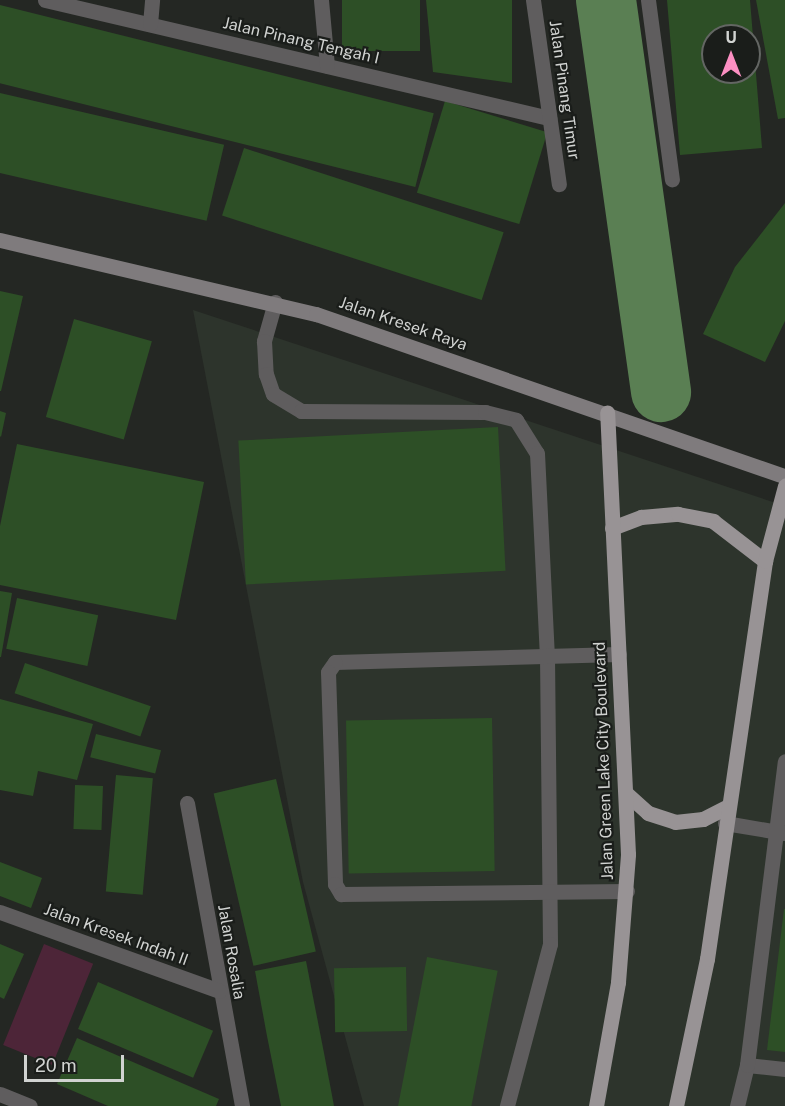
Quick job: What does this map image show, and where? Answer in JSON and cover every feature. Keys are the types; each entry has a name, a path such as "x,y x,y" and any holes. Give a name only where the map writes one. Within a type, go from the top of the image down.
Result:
{"main road":[{"name":"Jalan Green Lake City Boulevard","path":"596,1106 627,891 627,794 607,412"},
{"path":"676,1106 707,959 724,823 765,561 785,486"},
{"path":"612,528 641,517 678,514 713,521 765,561"},
{"path":"627,794 648,813 675,822 703,819 728,806"}],"street":[{"name":"Jalan Pinang Tengah I","path":"45,0 549,118"},
{"path":"150,24 152,0"},
{"path":"321,0 327,66"},
{"name":"Jalan Pinang Timur","path":"533,0 559,184"},
{"path":"648,0 672,179"},
{"name":"Jalan Kresek Raya","path":"0,240 275,302 607,412 785,476"},
{"path":"275,302 264,341 266,374 273,394 301,411 485,412 516,420 537,453 547,656 552,892 550,945 507,1106"},
{"path":"619,654 335,662 328,672 335,884 341,894 627,891"},
{"path":"737,1106 747,1065 781,832 785,761"},
{"name":"Jalan Rosalia","path":"187,803 219,991 242,1106"},
{"path":"724,823 781,832"},
{"name":"Jalan Kresek Indah II","path":"0,912 219,991"},
{"path":"747,1065 785,1069"},
{"path":"0,1094 30,1106"}],"shaded area":[{"path":"193,310 785,506 785,1106 364,1106 303,882"},
{"path":"44,944 93,964 52,1065 3,1045"}],"building":[{"path":"342,0 420,0 420,51 342,51"},
{"path":"426,0 512,0 512,83 433,72"},
{"path":"667,0 750,0 752,24 701,24 701,84 757,84 762,148 680,155"},
{"path":"756,0 785,0 785,118 778,119"},
{"path":"0,5 434,113 415,187 0,83"},
{"path":"0,93 224,145 207,221 0,173"},
{"path":"445,101 547,132 519,224 417,193"},
{"path":"244,148 504,232 482,300 222,216"},
{"path":"785,203 785,321 765,362 703,334 735,267"},
{"path":"0,291 23,296 1,391 0,391"},
{"path":"74,319 152,341 124,439 46,417"},
{"path":"0,411 6,413 1,437 0,436"},
{"path":"498,427 506,571 246,584 238,441"},
{"path":"17,444 204,482 176,620 0,585 0,526"},
{"path":"0,591 12,593 1,657 0,657"},
{"path":"17,598 98,615 87,666 6,649"},
{"path":"25,663 151,706 140,737 15,693"},
{"path":"0,699 93,724 77,780 38,771 33,796 0,790"},
{"path":"492,718 495,871 349,874 346,721"},
{"path":"96,734 161,750 155,773 90,757"},
{"path":"116,775 153,778 143,895 106,892"},
{"path":"276,779 316,951 253,966 214,793"},
{"path":"75,785 103,786 101,830 73,829"},
{"path":"0,862 42,878 31,908 0,896"},
{"path":"785,909 785,1052 767,1050"},
{"path":"0,944 24,954 4,999 0,997"},
{"path":"427,957 498,971 471,1106 398,1106"},
{"path":"306,961 334,1106 281,1106 267,1036 255,971"},
{"path":"406,967 407,1031 335,1032 334,968"},
{"path":"98,982 213,1031 193,1078 78,1029"},
{"path":"77,1038 219,1099 216,1106 108,1106 57,1084"}],"waterway":[{"path":"606,0 661,392"}]}
